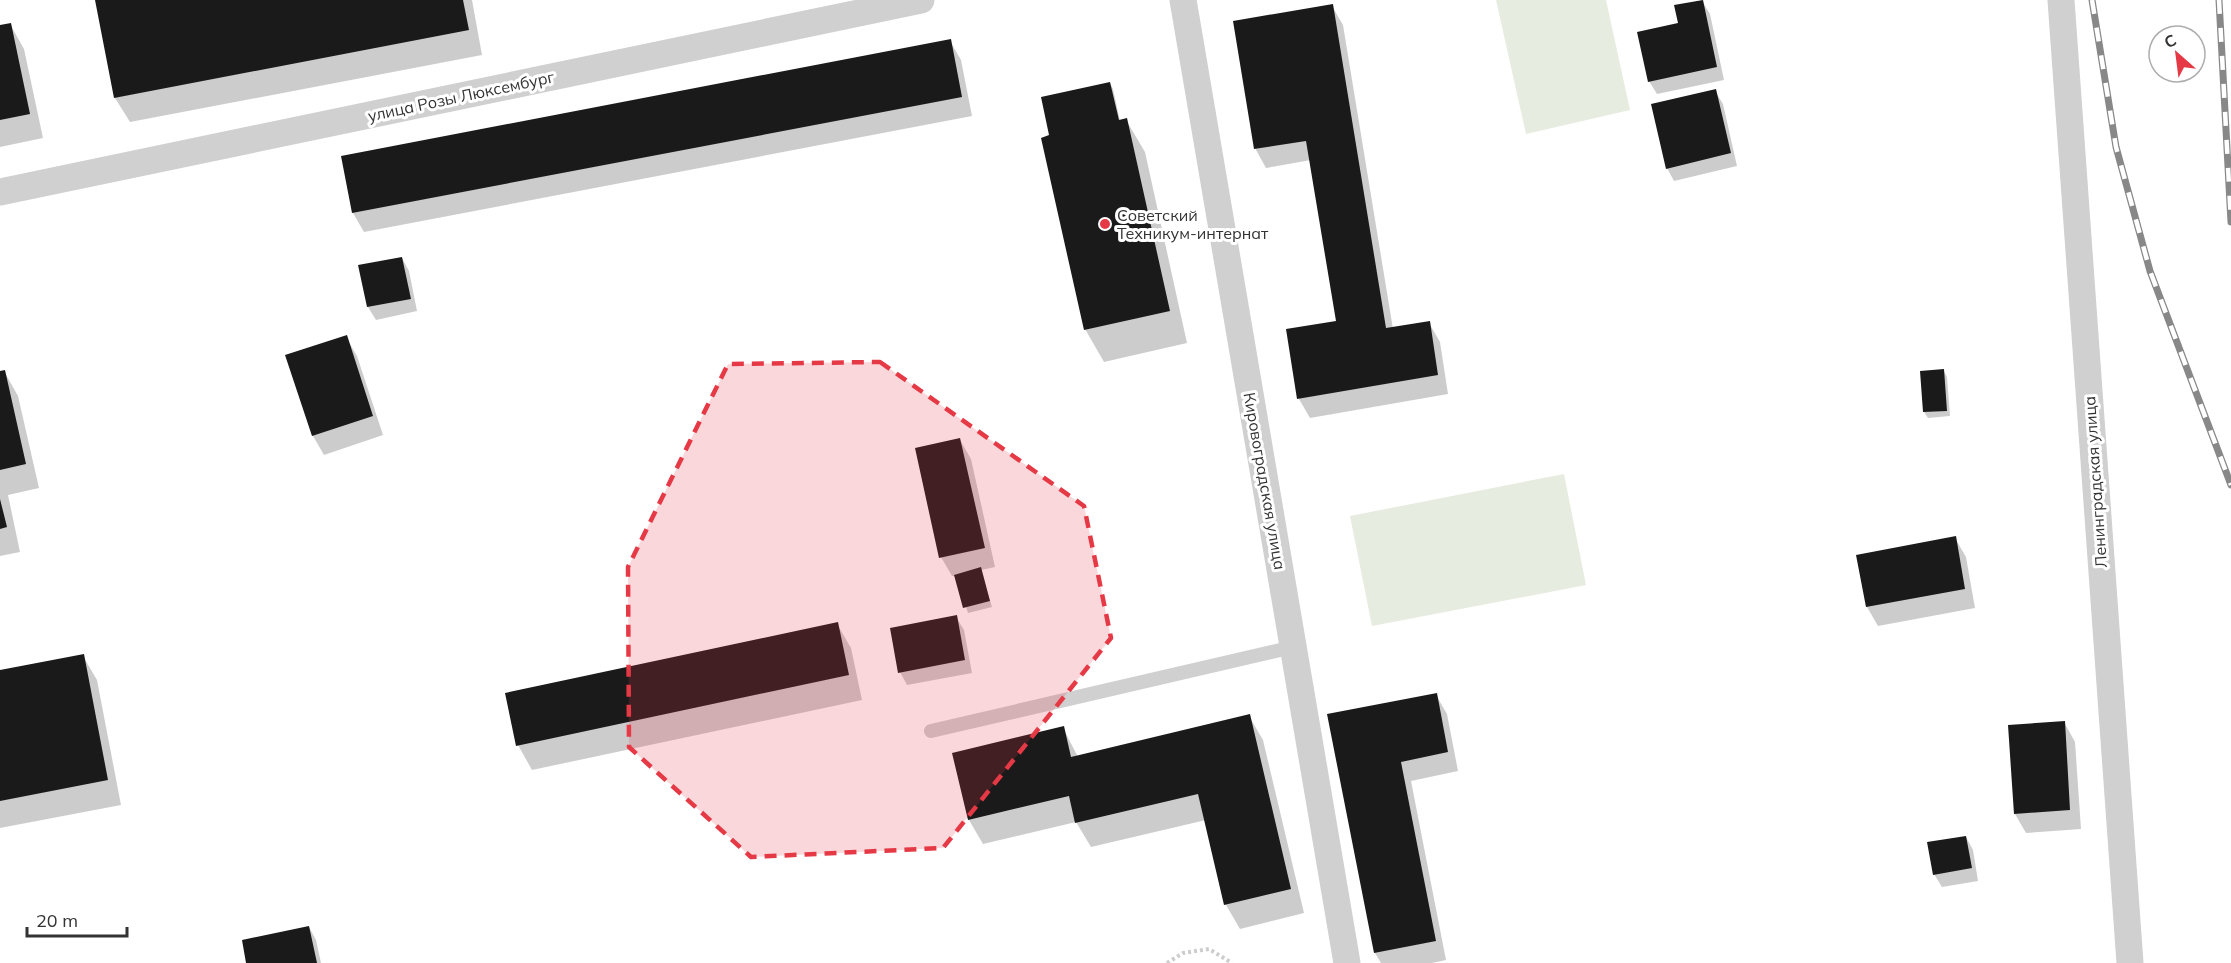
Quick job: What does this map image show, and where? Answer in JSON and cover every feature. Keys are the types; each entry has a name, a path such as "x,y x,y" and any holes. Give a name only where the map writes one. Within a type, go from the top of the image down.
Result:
{"street":[{"name":"улица Розы Люксембург","path":"0,192 921,0"},
{"name":"Кировоградская улица","path":"1183,0 1347,963"},
{"name":"Ленинградская улица","path":"2061,0 2130,963"}],"lane":[{"path":"931,731 1293,647"}],"path":[{"path":"1167,963 1183,953 1209,949 1232,963"}],"highlighted area":[{"path":"880,362 1084,506 1111,638 943,848 751,857 629,747 628,567 728,364"}],"shaded area":[{"path":"1496,0 1606,0 1630,110 1526,134"},
{"path":"1564,474 1586,585 1372,626 1350,516"}],"building":[{"path":"95,0 463,0 469,30 114,98"},
{"path":"1703,0 1717,67 1648,82 1637,32 1678,23 1674,5"},
{"path":"1333,4 1386,328 1430,321 1438,375 1297,399 1286,329 1336,321 1306,141 1254,149 1233,21"},
{"path":"11,23 30,114 0,120 0,25"},
{"path":"951,39 962,97 352,213 341,156"},
{"name":"Советский Техникум-интернат","path":"1110,82 1119,120 1127,118 1170,311 1084,330 1041,138 1049,135 1041,97"},
{"path":"1716,89 1731,153 1666,169 1651,104"},
{"path":"402,257 411,299 367,307 358,265"},
{"path":"347,335 373,416 312,436 285,355"},
{"path":"1944,369 1947,411 1923,412 1920,371"},
{"path":"5,370 26,464 0,470 0,371"},
{"path":"960,438 985,548 939,558 915,448"},
{"path":"0,499 7,527 0,529"},
{"path":"1956,536 1965,589 1866,607 1856,555"},
{"path":"981,567 990,601 963,608 954,575"},
{"path":"957,615 965,660 898,673 890,628"},
{"path":"838,622 849,675 516,746 505,693"},
{"path":"84,654 108,780 0,801 0,670"},
{"path":"1437,693 1448,752 1401,762 1436,941 1374,953 1327,714"},
{"path":"1250,714 1291,889 1224,905 1198,794 1075,823 1069,796 968,820 952,753 1064,726 1071,757"},
{"path":"2065,721 2070,810 2014,814 2008,725"},
{"path":"1966,836 1972,868 1933,875 1927,842"},
{"path":"309,926 317,963 246,963 242,940"}],"railway":[{"path":"2092,0 2116,147 2150,271 2231,485"},
{"path":"2219,0 2231,222"}],"place":[{"name":"Советский Техникум-интернат","path":"1105,224"}]}
